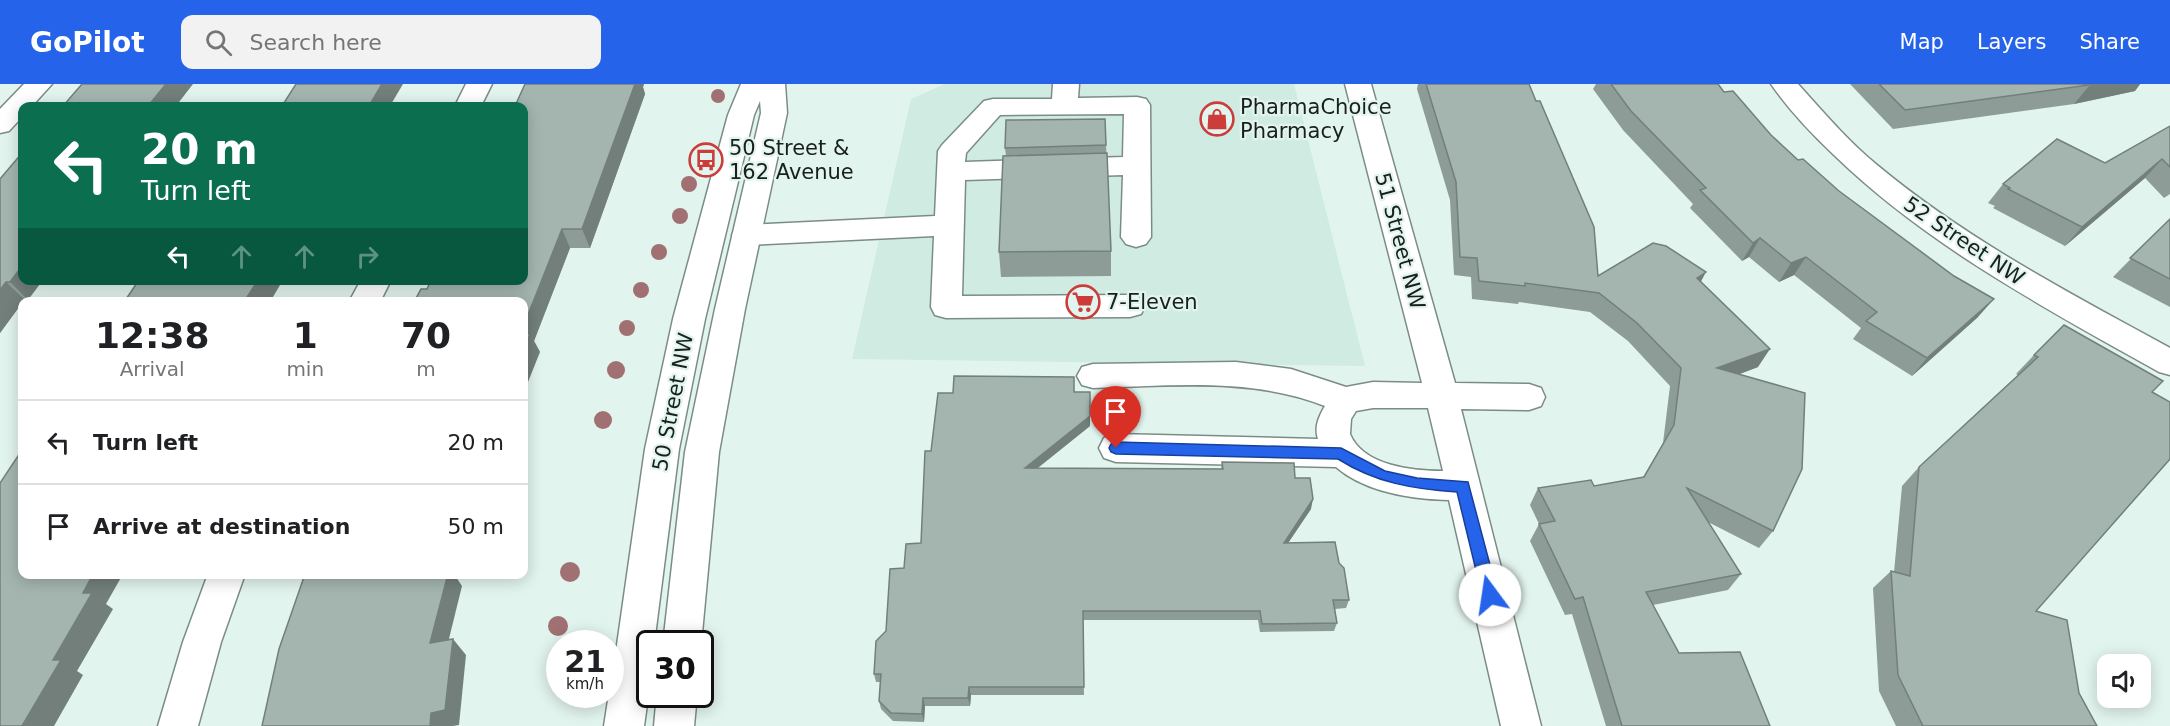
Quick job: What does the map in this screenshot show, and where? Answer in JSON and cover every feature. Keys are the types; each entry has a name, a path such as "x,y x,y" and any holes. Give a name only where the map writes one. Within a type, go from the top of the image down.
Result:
{"street":[{"path":"22,102 39,84"},
{"path":"470,102 479,84"},
{"name":"50 Street NW","path":"624,726 662,449 695,296 741,115 754,84"},
{"name":"50 Street NW","path":"683,630 702,452 774,113 772,84"},
{"name":"51 Street NW","path":"1358,84 1442,397 1521,726"},
{"name":"52 Street NW","path":"1784,84 1821,128 1855,160 1925,216 1994,263 2170,363"},
{"path":"952,171 1137,105 1136,237"},
{"path":"0,125 18,106"},
{"path":"1034,140 993,107 952,152 946,307 1130,306"},
{"path":"1034,140 1081,125"},
{"path":"1081,125 1137,166"},
{"path":"747,235 950,225"},
{"path":"1093,376 1202,374 1250,376 1283,380 1312,387 1346,400 1372,395 1529,397"},
{"path":"1341,453 1334,437 1333,424 1335,414 1346,400"},
{"path":"1116,448 1341,453 1362,467 1383,476 1417,484 1463,486"},
{"path":"178,726 201,642 225,579"},
{"path":"674,726 676,708"}],"shaded area":[{"path":"945,84 1294,84 1365,366 852,359 911,99"}],"building":[{"path":"82,84 166,84 151,102 66,102"},
{"path":"296,84 382,84 371,102 285,102"},
{"path":"525,84 635,84 582,229 562,229 528,315 528,297 417,297 421,289 427,289 429,285 528,285 528,102 517,102"},
{"path":"1426,84 1529,84 1536,101 1540,101 1594,227 1598,276 1653,243 1666,246 1706,272 1697,278 1770,349 1717,368 1805,393 1802,469 1773,531 1687,488 1741,574 1646,592 1679,653 1740,652 1770,726 1622,726 1583,597 1575,599 1539,524 1555,521 1538,488 1591,480 1594,486 1644,477 1674,425 1681,368 1637,323 1599,293 1525,283 1525,286 1479,281 1477,258 1460,257 1456,182"},
{"path":"1611,84 1718,84 1724,92 1733,91 1771,135 1798,160 1803,159 1839,191 1954,276 1994,299 1927,358 1866,321 1877,312 1806,257 1791,263 1760,238 1753,243 1700,190 1706,188 1631,111"},
{"path":"1879,84 2096,84 1905,110"},
{"path":"1105,119 1106,145 1005,148 1006,120"},
{"path":"2170,126 2170,167 2162,159 2082,227 2008,189 2010,188 2003,184 2057,139 2105,163"},
{"path":"1107,153 1111,251 999,252 1003,156"},
{"path":"18,158 18,271 0,290 0,179"},
{"path":"2170,219 2170,279 2130,258"},
{"path":"136,285 255,285 247,297 127,297"},
{"path":"2064,325 2163,381 2152,392 2170,402 2170,459 2036,611 2067,620 2079,693 2097,726 1923,726 1898,675 1891,571 1910,576 1919,467 2038,357 2034,355"},
{"path":"954,376 1074,377 1074,392 1090,392 1090,416 1025,468 1223,469 1222,462 1294,463 1295,478 1310,478 1313,499 1284,543 1335,542 1339,563 1344,568 1349,600 1333,600 1337,623 1262,624 1260,611 1083,611 1084,687 969,687 968,698 923,698 922,714 891,713 879,701 881,674 874,674 876,641 886,631 890,569 904,568 906,544 921,543 925,451 931,451 938,393 953,393"},
{"path":"18,456 18,579 90,579 83,593 92,593 53,660 61,660 22,726 0,726 0,483"},
{"path":"303,579 447,579 430,643 453,639 445,710 431,713 430,726 262,726 279,649"}],"place":[{"name":"PharmaChoice Pharmacy","path":"1217,119"},
{"name":"50 Street & 162 Avenue","path":"706,160"},
{"name":"7-Eleven","path":"1083,302"}],"route":[{"path":"1116,448 1341,453 1362,467 1383,476 1417,484 1463,486 1490,595"}]}
